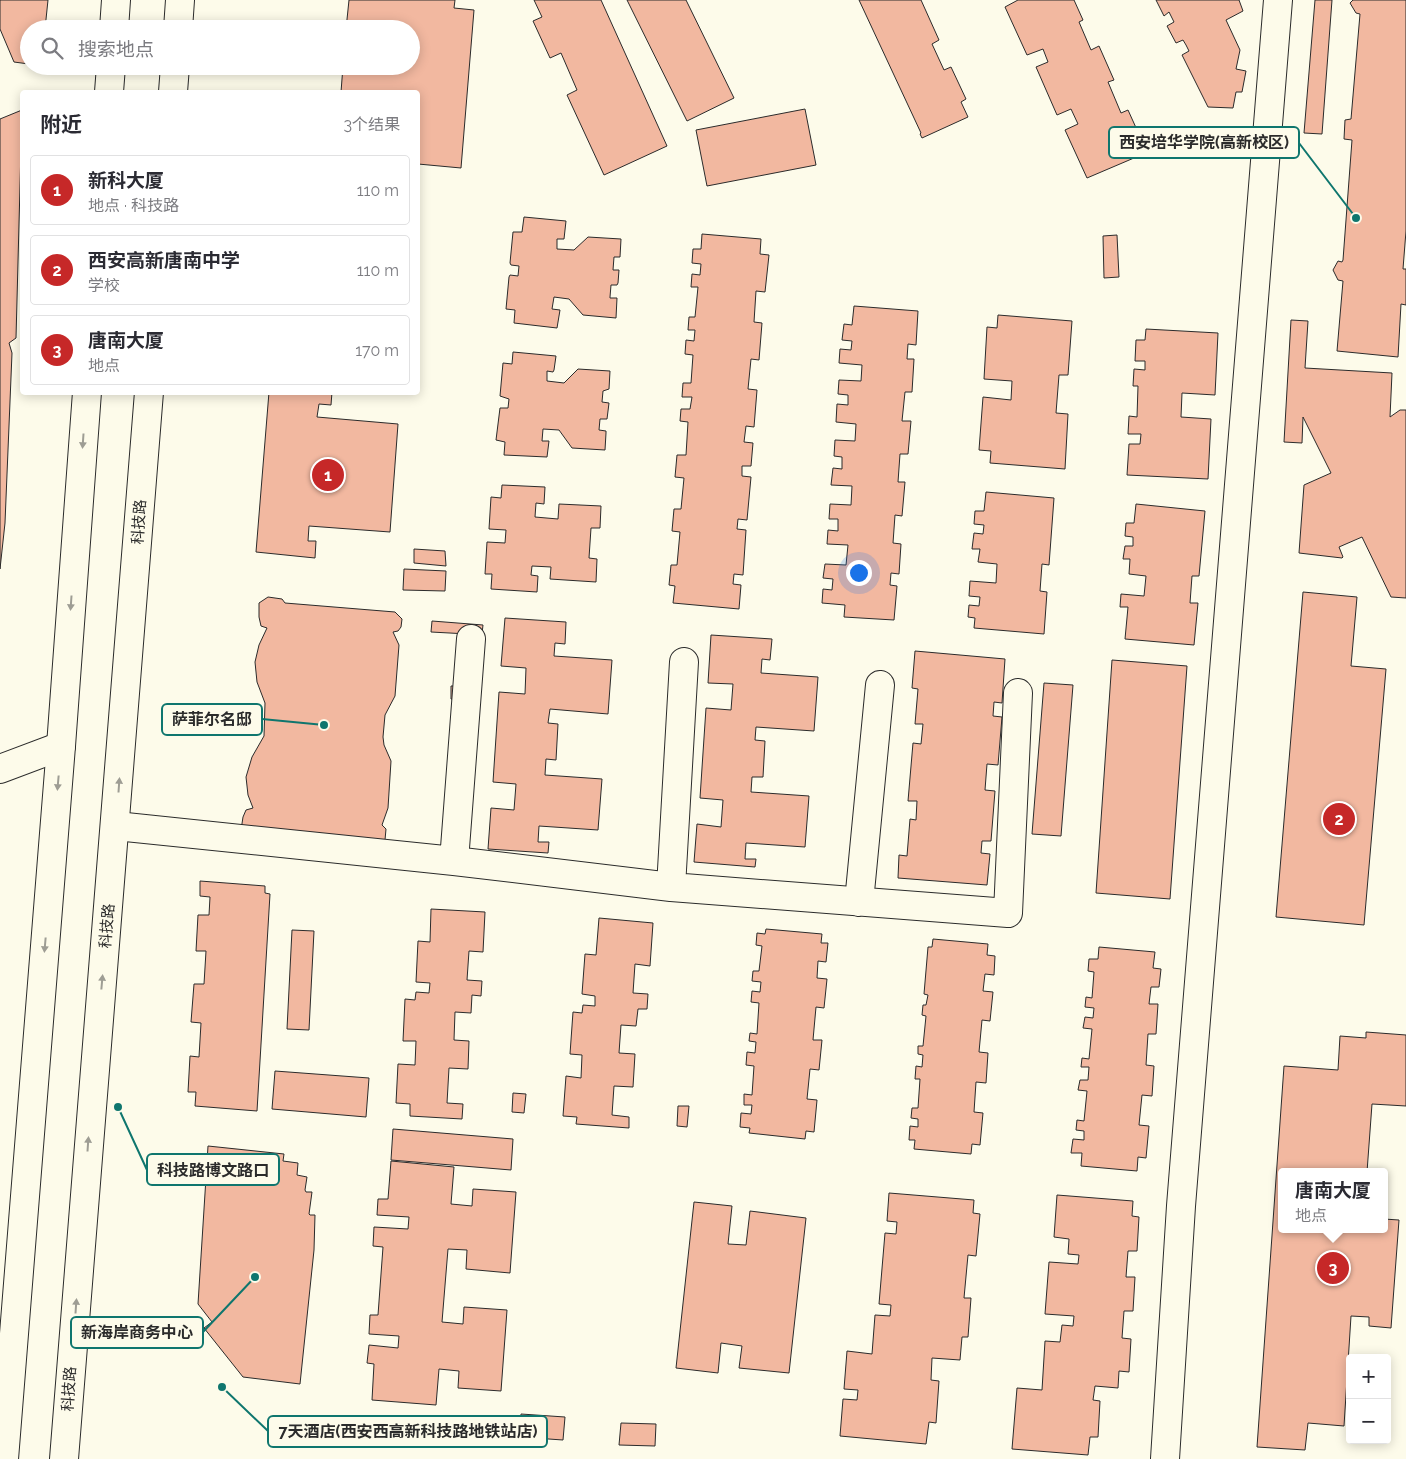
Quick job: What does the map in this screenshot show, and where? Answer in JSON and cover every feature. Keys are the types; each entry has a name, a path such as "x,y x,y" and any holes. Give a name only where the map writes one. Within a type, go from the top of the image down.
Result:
{"street":[{"path":"115,20 116,0"},
{"path":"179,20 180,0"},
{"path":"1164,1459 1182,1196 1278,0"},
{"path":"109,90 110,75"},
{"path":"173,90 174,75"},
{"path":"4,1459 61,746 87,395"},
{"name":"科技路","path":"64,1459 91,1105 116,826 150,395"},
{"path":"454,861 471,639"},
{"path":"671,888 684,662"},
{"path":"860,902 880,685"},
{"path":"116,826 454,861 671,888 1008,913 1018,693"},
{"path":"0,769 61,746"}],"building":[{"path":"0,0 48,0 46,20 20,20 20,63 14,62 0,29"},
{"path":"349,0 455,0 454,8 474,10 461,168 420,164 420,90 341,90 342,75 420,75 420,20 347,20"},
{"path":"534,0 601,0 667,146 604,175 567,95 577,90 561,53 550,58 533,21 542,17"},
{"path":"627,0 686,0 734,98 687,121"},
{"path":"859,0 921,0 939,40 932,44 944,70 951,67 966,99 961,102 968,117 922,138"},
{"path":"1018,0 1074,0 1083,20 1079,22 1091,50 1099,46 1114,80 1108,82 1121,113 1128,110 1142,141 1136,144 1141,155 1087,178 1065,130 1078,124 1071,109 1057,115 1036,67 1048,62 1043,49 1027,55 1005,7"},
{"path":"1156,0 1239,0 1243,11 1226,20 1240,50 1236,69 1246,71 1242,92 1236,92 1233,108 1208,107 1182,55 1189,51 1183,40 1176,43 1167,26 1174,22 1169,12 1164,16"},
{"path":"1315,0 1332,0 1322,134 1304,133"},
{"path":"1353,0 1406,0 1406,231 1403,269 1406,269 1406,305 1401,304 1398,357 1337,351 1343,281 1338,280 1333,270 1338,261 1342,262 1343,260 1352,140 1344,139 1345,120 1351,119 1360,14 1356,13 1350,3"},
{"path":"805,109 816,165 707,186 696,130"},
{"path":"20,111 16,338 9,343 12,353 5,523 0,569 0,119"},
{"path":"524,217 566,221 564,239 557,239 557,249 574,250 588,237 621,239 620,257 614,257 613,270 619,270 618,283 617,285 611,285 610,297 617,298 616,318 583,315 569,299 554,297 552,309 560,310 557,328 514,323 515,310 506,309 509,277 510,275 518,276 519,266 511,265 510,263 513,232 522,232"},
{"path":"702,234 761,239 760,254 769,255 765,292 756,291 754,322 762,323 759,360 751,359 748,389 757,390 754,427 746,426 744,442 753,443 751,466 742,466 742,476 751,477 747,520 738,519 737,529 746,530 743,575 734,574 733,584 741,585 739,609 673,603 675,586 669,585 671,565 677,565 680,532 672,531 674,509 681,509 684,478 675,477 677,455 686,455 688,422 680,421 681,409 690,409 692,397 682,397 683,383 691,383 693,355 685,354 686,340 694,341 695,330 688,330 689,317 695,317 698,287 691,287 692,274 700,275 701,264 692,263 693,249 701,249"},
{"path":"1117,235 1119,277 1104,278 1103,236"},
{"path":"854,306 918,311 916,345 908,344 907,359 914,359 912,392 905,392 902,421 911,421 908,454 900,454 898,482 905,482 902,516 895,515 893,543 901,544 899,574 891,573 890,585 897,586 894,620 844,617 845,605 822,603 823,589 832,590 833,579 823,578 825,564 846,565 848,545 827,544 828,530 838,531 838,519 829,519 830,504 851,505 852,486 831,485 833,468 842,469 842,457 834,456 835,440 855,441 856,424 836,422 837,404 848,405 848,395 838,394 839,380 861,381 862,365 839,363 840,349 851,350 852,341 842,340 844,324 852,325"},
{"path":"998,315 1072,321 1068,375 1059,375 1056,413 1068,414 1065,469 990,463 991,451 979,450 983,397 1011,400 1012,381 984,379 987,327 997,328"},
{"path":"1291,320 1308,321 1305,368 1392,373 1390,417 1400,410 1406,410 1406,598 1391,597 1362,537 1339,547 1342,558 1299,553 1304,485 1331,473 1303,417 1302,443 1284,442"},
{"path":"1146,329 1218,333 1215,395 1182,393 1181,417 1211,419 1208,479 1127,475 1129,444 1140,444 1141,434 1128,434 1129,416 1137,417 1138,386 1133,386 1134,369 1145,370 1145,361 1135,361 1136,340 1145,340"},
{"path":"513,352 556,356 553,372 547,371 547,381 564,383 578,369 610,371 609,389 603,391 602,402 609,403 607,419 600,419 599,430 606,431 605,450 572,448 559,430 543,429 542,441 549,441 547,457 504,455 505,442 496,440 500,408 508,408 509,399 500,396 503,363 512,364"},
{"path":"269,395 332,395 331,405 319,404 317,417 398,424 390,532 309,526 308,541 316,541 315,558 256,552"},
{"path":"502,485 545,487 544,504 536,503 535,517 558,519 559,504 601,506 600,528 591,528 589,558 597,559 596,582 550,579 551,567 532,566 531,575 538,576 537,592 491,589 492,574 485,574 487,542 505,543 506,530 489,529 491,497 501,498"},
{"path":"986,492 1054,498 1049,565 1042,564 1040,591 1047,592 1044,634 974,628 975,618 968,617 969,605 979,606 980,597 969,596 970,581 996,583 997,564 978,562 980,549 972,549 974,533 983,534 984,525 974,524 975,511 984,511"},
{"path":"1136,504 1205,511 1199,576 1192,576 1190,603 1198,603 1194,645 1125,639 1128,607 1120,607 1121,594 1144,596 1146,576 1129,574 1130,559 1123,559 1125,546 1133,546 1133,537 1125,536 1126,523 1134,523"},
{"path":"414,549 445,551 446,566 414,563"},
{"path":"404,569 446,571 445,591 403,590"},
{"path":"1303,592 1357,597 1351,666 1386,669 1364,925 1276,917"},
{"path":"268,597 282,599 285,603 395,612 402,619 401,627 398,631 393,632 399,645 395,696 385,715 383,737 384,745 391,761 388,808 382,825 386,829 385,840 241,830 246,810 253,808 248,795 246,777 252,757 264,736 265,703 257,682 255,662 259,645 267,628 261,626 259,603"},
{"path":"505,618 566,622 565,644 555,643 554,656 612,660 608,714 550,709 548,723 558,724 556,760 546,759 545,775 602,779 598,830 539,826 538,842 549,842 548,853 488,849 491,808 514,810 516,784 493,782 499,692 525,694 526,668 501,666"},
{"path":"432,621 483,625 462,700 451,699 451,686 464,686 468,634 431,632"},
{"path":"711,635 772,639 770,660 762,659 761,673 818,677 814,731 756,727 755,740 765,741 763,777 752,777 751,792 809,796 805,847 746,843 745,859 756,859 755,867 694,862 697,824 721,827 723,800 700,798 706,708 731,710 733,684 708,683"},
{"path":"915,651 1005,659 1002,703 994,702 993,716 1002,717 998,765 987,764 985,790 995,791 991,841 982,841 981,853 990,854 987,885 898,878 899,855 907,856 910,819 916,820 917,801 908,801 913,743 921,744 923,724 915,724 918,689 912,688"},
{"path":"1112,660 1187,666 1170,899 1096,893"},
{"path":"1044,683 1073,685 1061,836 1032,834"},
{"path":"200,881 265,886 265,893 270,894 257,1111 195,1106 196,1092 188,1092 190,1056 199,1057 201,1023 191,1022 194,984 204,984 206,951 196,951 198,915 209,915 210,897 200,896"},
{"path":"431,909 485,912 483,952 469,951 467,980 482,981 481,996 472,995 471,1013 455,1012 454,1040 469,1041 468,1069 449,1068 447,1103 463,1104 462,1119 410,1116 410,1104 396,1103 398,1064 415,1065 416,1041 403,1041 405,999 415,1000 416,992 429,993 430,983 416,982 418,941 430,942"},
{"path":"599,918 653,923 650,966 635,964 633,993 648,994 647,1009 638,1009 636,1026 621,1025 619,1053 635,1054 633,1087 614,1086 612,1115 629,1117 629,1128 576,1124 577,1117 563,1116 566,1076 581,1078 582,1055 570,1054 573,1012 582,1013 583,1005 595,1006 595,996 582,994 585,954 596,955"},
{"path":"766,929 822,934 821,943 828,943 826,962 818,961 817,978 827,979 824,1008 816,1007 813,1040 822,1040 819,1070 810,1069 807,1099 817,1100 814,1132 806,1131 805,1139 749,1133 750,1128 740,1127 741,1113 751,1114 752,1105 744,1105 744,1094 752,1095 754,1066 746,1065 747,1052 755,1053 756,1042 749,1041 750,1033 757,1034 759,1003 751,1002 752,991 760,992 761,982 752,981 753,971 759,971 762,946 756,945 757,933 765,934"},
{"path":"292,930 314,931 309,1030 287,1029"},
{"path":"933,939 988,944 987,955 995,956 994,975 985,974 983,991 993,992 990,1021 982,1020 979,1052 988,1053 986,1083 976,1082 974,1112 983,1113 980,1145 972,1144 971,1154 914,1149 915,1140 909,1140 910,1126 918,1127 918,1119 911,1118 912,1108 918,1108 920,1079 915,1079 916,1066 922,1067 923,1055 918,1054 918,1046 923,1046 926,1016 922,1015 923,1005 926,1005 928,995 924,994 928,947 932,947"},
{"path":"1099,947 1155,952 1153,968 1161,969 1159,987 1151,987 1149,1004 1158,1004 1156,1034 1148,1034 1146,1065 1154,1066 1152,1096 1142,1095 1139,1125 1149,1126 1146,1158 1138,1157 1137,1171 1081,1166 1082,1153 1071,1153 1073,1139 1084,1140 1084,1131 1076,1130 1077,1120 1084,1121 1087,1091 1078,1090 1080,1080 1088,1080 1089,1067 1081,1067 1082,1058 1089,1059 1092,1029 1083,1028 1085,1017 1093,1018 1094,1008 1085,1007 1086,997 1092,998 1094,972 1088,971 1089,959 1098,959"},
{"path":"1366,1032 1406,1035 1406,1106 1372,1104 1367,1168 1278,1168 1278,1233 1388,1233 1388,1219 1399,1220 1391,1328 1369,1326 1369,1317 1351,1316 1349,1354 1346,1354 1344,1426 1308,1423 1305,1450 1257,1447 1284,1066 1338,1070 1340,1036 1366,1038"},
{"path":"275,1071 369,1078 366,1117 272,1109"},
{"path":"513,1093 526,1094 524,1113 512,1112"},
{"path":"678,1106 689,1106 687,1127 677,1126"},
{"path":"393,1129 513,1139 511,1170 391,1160"},
{"path":"208,1146 284,1154 283,1161 298,1163 297,1175 307,1177 305,1190 306,1192 312,1192 309,1214 315,1215 314,1250 300,1384 243,1377 204,1328 212,1322 198,1304"},
{"path":"391,1161 454,1167 451,1204 472,1206 473,1189 516,1192 510,1273 466,1269 467,1250 448,1249 442,1322 463,1324 464,1307 507,1310 501,1391 458,1388 459,1371 439,1369 436,1405 372,1400 374,1364 367,1363 369,1345 398,1348 399,1336 369,1334 370,1315 378,1315 383,1247 373,1246 374,1227 408,1229 409,1217 377,1215 378,1199 388,1199"},
{"path":"889,1193 974,1200 973,1213 980,1214 976,1256 968,1255 964,1298 971,1298 968,1337 962,1337 960,1360 932,1358 931,1380 939,1381 936,1423 929,1422 926,1444 840,1436 843,1399 857,1400 858,1390 844,1389 847,1351 872,1354 875,1315 890,1316 891,1305 879,1304 885,1233 896,1234 897,1222 887,1221"},
{"path":"1057,1195 1133,1201 1132,1216 1139,1217 1137,1251 1128,1251 1126,1277 1135,1277 1133,1311 1124,1311 1122,1338 1131,1339 1129,1372 1119,1371 1118,1388 1095,1386 1093,1400 1100,1401 1098,1437 1090,1437 1088,1455 1012,1449 1017,1388 1042,1390 1045,1341 1060,1342 1062,1325 1073,1326 1074,1316 1045,1314 1049,1262 1078,1264 1079,1255 1068,1254 1069,1239 1054,1237"},
{"path":"694,1202 732,1206 728,1244 746,1245 750,1211 806,1218 789,1373 739,1368 742,1346 721,1343 718,1373 676,1368"},
{"path":"521,1414 565,1417 563,1440 520,1437"},
{"path":"621,1423 656,1424 655,1446 619,1445"}],"place":[{"name":"西安培华学院(高新校区)","path":"1356,218"},
{"name":"新科大厦","path":"328,475"},
{"name":"萨菲尔名邸","path":"324,725"},
{"name":"西安高新唐南中学","path":"1339,819"},
{"name":"科技路博文路口","path":"118,1107"},
{"name":"唐南大厦","path":"1333,1268"},
{"name":"新海岸商务中心","path":"255,1277"},
{"name":"7天酒店(西安西高新科技路地铁站店)","path":"222,1387"}]}
